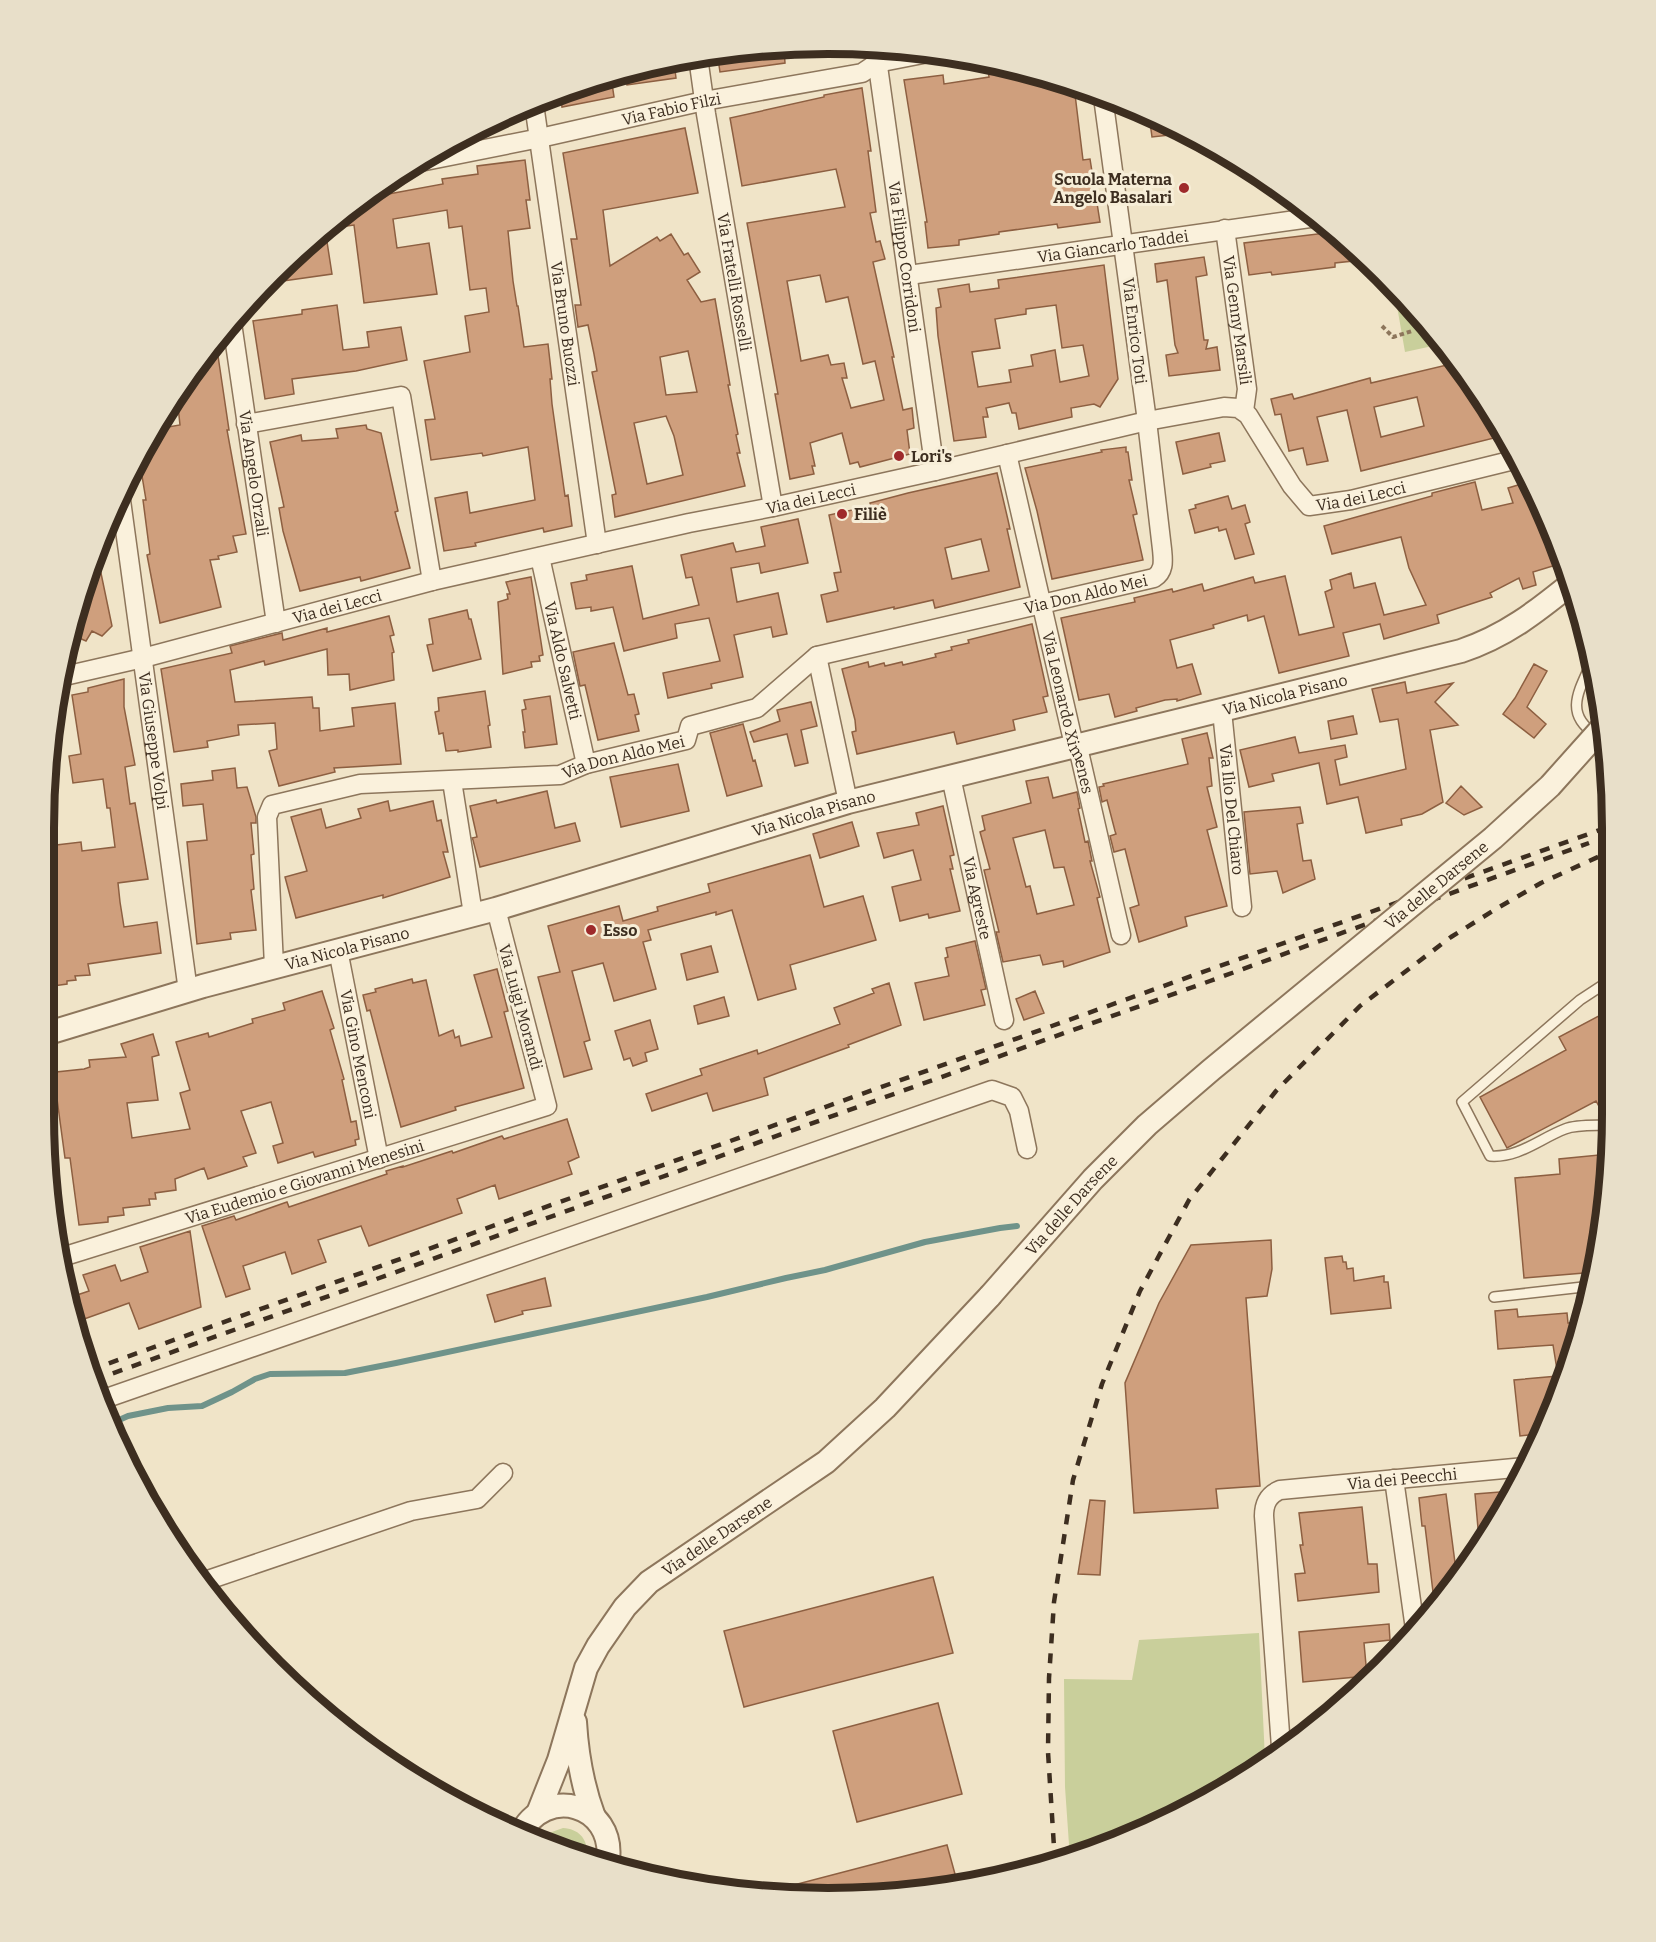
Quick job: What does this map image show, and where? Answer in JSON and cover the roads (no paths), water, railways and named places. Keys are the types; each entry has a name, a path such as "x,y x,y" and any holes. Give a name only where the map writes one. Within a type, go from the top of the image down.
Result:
{"street":[{"name":"Via Fabio Filzi","path":"442,158 704,101 862,73 875,56"},
{"name":"Via Filippo Corridoni","path":"876,56 935,471"},
{"name":"Via Fratelli Rosselli","path":"699,65 773,507"},
{"name":"Via Enrico Toti","path":"1104,105 1147,421"},
{"name":"Via Bruno Buozzi","path":"535,112 597,544"},
{"name":"Via Giancarlo Taddei","path":"909,276 1305,219"},
{"name":"Via Genny Marsili","path":"1225,229 1247,389 1244,411"},
{"name":"Via Angelo Orzali","path":"233,333 276,623"},
{"path":"246,424 401,396 432,581"},
{"name":"Via dei Lecci","path":"69,675 143,658 432,581 935,471 1147,421 1224,407 1244,411 1292,486 1309,506 1351,500 1509,461"},
{"name":"Via Don Aldo Mei","path":"274,966 267,817 272,805 360,784 560,775 586,764 686,740 690,726 757,708 817,656 1154,578 1160,573 1163,555 1147,421"},
{"name":"Via Leonardo Ximenes","path":"1007,454 1121,935"},
{"name":"Via Giuseppe Volpi","path":"123,511 188,991"},
{"name":"Via Aldo Salvetti","path":"540,557 586,764"},
{"name":"Via Nicola Pisano","path":"54,1031 274,966 496,909 848,802 1075,748 1444,655 1480,644 1508,631 1564,589"},
{"path":"817,656 848,802"},
{"name":"Via Ilio Del Chiaro","path":"1222,711 1242,907"},
{"name":"Via delle Darsene","path":"525,1826 538,1813 559,1760 586,1668 625,1607 638,1593 658,1576 826,1462 885,1408 990,1296 1093,1179 1147,1125 1493,838 1550,786 1596,735"},
{"name":"Via Agreste","path":"951,777 1004,1020"},
{"path":"452,781 472,914"},
{"name":"Via Luigi Morandi","path":"496,909 547,1106"},
{"name":"Via Gino Menconi","path":"338,950 379,1159"},
{"path":"108,1397 992,1090 1012,1097 1019,1111 1027,1149"},
{"name":"Via Eudemio e Giovanni Menesini","path":"67,1255 547,1106"},
{"name":"Via dei Peecchi","path":"1281,1741 1264,1516 1268,1499 1280,1490 1516,1468"},
{"path":"210,1579 411,1511 477,1499 503,1473"},
{"path":"1394,1479 1414,1620"},
{"name":"Via delle Darsene","path":"575,1705 577,1759 594,1817 607,1836 609,1856"},
{"path":"538,1813 551,1807 564,1805 576,1807 594,1817"}],"lane":[{"path":"1586,674 1577,698 1576,714 1589,729 1596,733"},
{"path":"1602,986 1580,1000 1462,1101 1490,1156 1502,1157 1514,1154 1567,1128 1602,1126"},
{"path":"1494,1297 1582,1287"}],"waterway":[{"path":"118,1421 128,1416 168,1408 202,1406 255,1379 270,1374 345,1373 396,1363 707,1297 825,1270 925,1242 1017,1226"}],"railway":[{"path":"97,1368 1602,829"},
{"path":"101,1378 1589,843"},
{"path":"1054,1854 1048,1752 1049,1678 1054,1602 1073,1480 1102,1384 1140,1291 1189,1200 1276,1091 1360,1006 1451,937 1541,883 1602,855"}],"place":[{"name":"Scuola Materna Angelo Basalari","path":"1184,188"},
{"name":"Lori's","path":"899,456"},
{"name":"Filiè","path":"842,514"},
{"name":"Esso","path":"591,930"}]}
